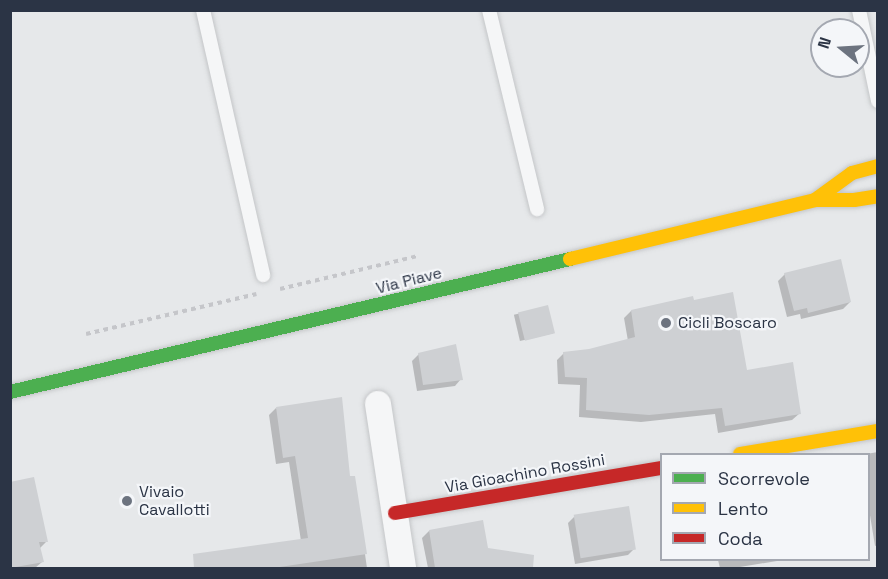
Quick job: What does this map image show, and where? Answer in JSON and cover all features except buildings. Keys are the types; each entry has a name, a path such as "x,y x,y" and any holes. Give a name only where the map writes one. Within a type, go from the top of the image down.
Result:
{"main road":[{"name":"Via Piave","path":"815,200 852,173 878,166"},
{"name":"Via Piave","path":"10,392 815,200 854,201 878,196"},
{"path":"746,453 878,431"},
{"name":"Via Gioachino Rossini","path":"394,513 660,468"}],"street":[{"path":"378,404 403,568"}],"lane":[{"path":"203,10 263,275"},
{"path":"489,10 537,209"},
{"path":"859,10 878,101"}],"traffic: fast":[{"path":"10,392 570,259"}],"traffic: slow":[{"path":"815,200 852,173 878,166"},
{"path":"570,259 815,200 854,200 878,196"},
{"path":"746,453 878,431"}],"traffic: jam":[{"path":"395,513 660,468"}],"place":[{"name":"Cicli Boscaro","path":"666,323"},
{"name":"Vivaio Cavallotti","path":"127,501"}]}
